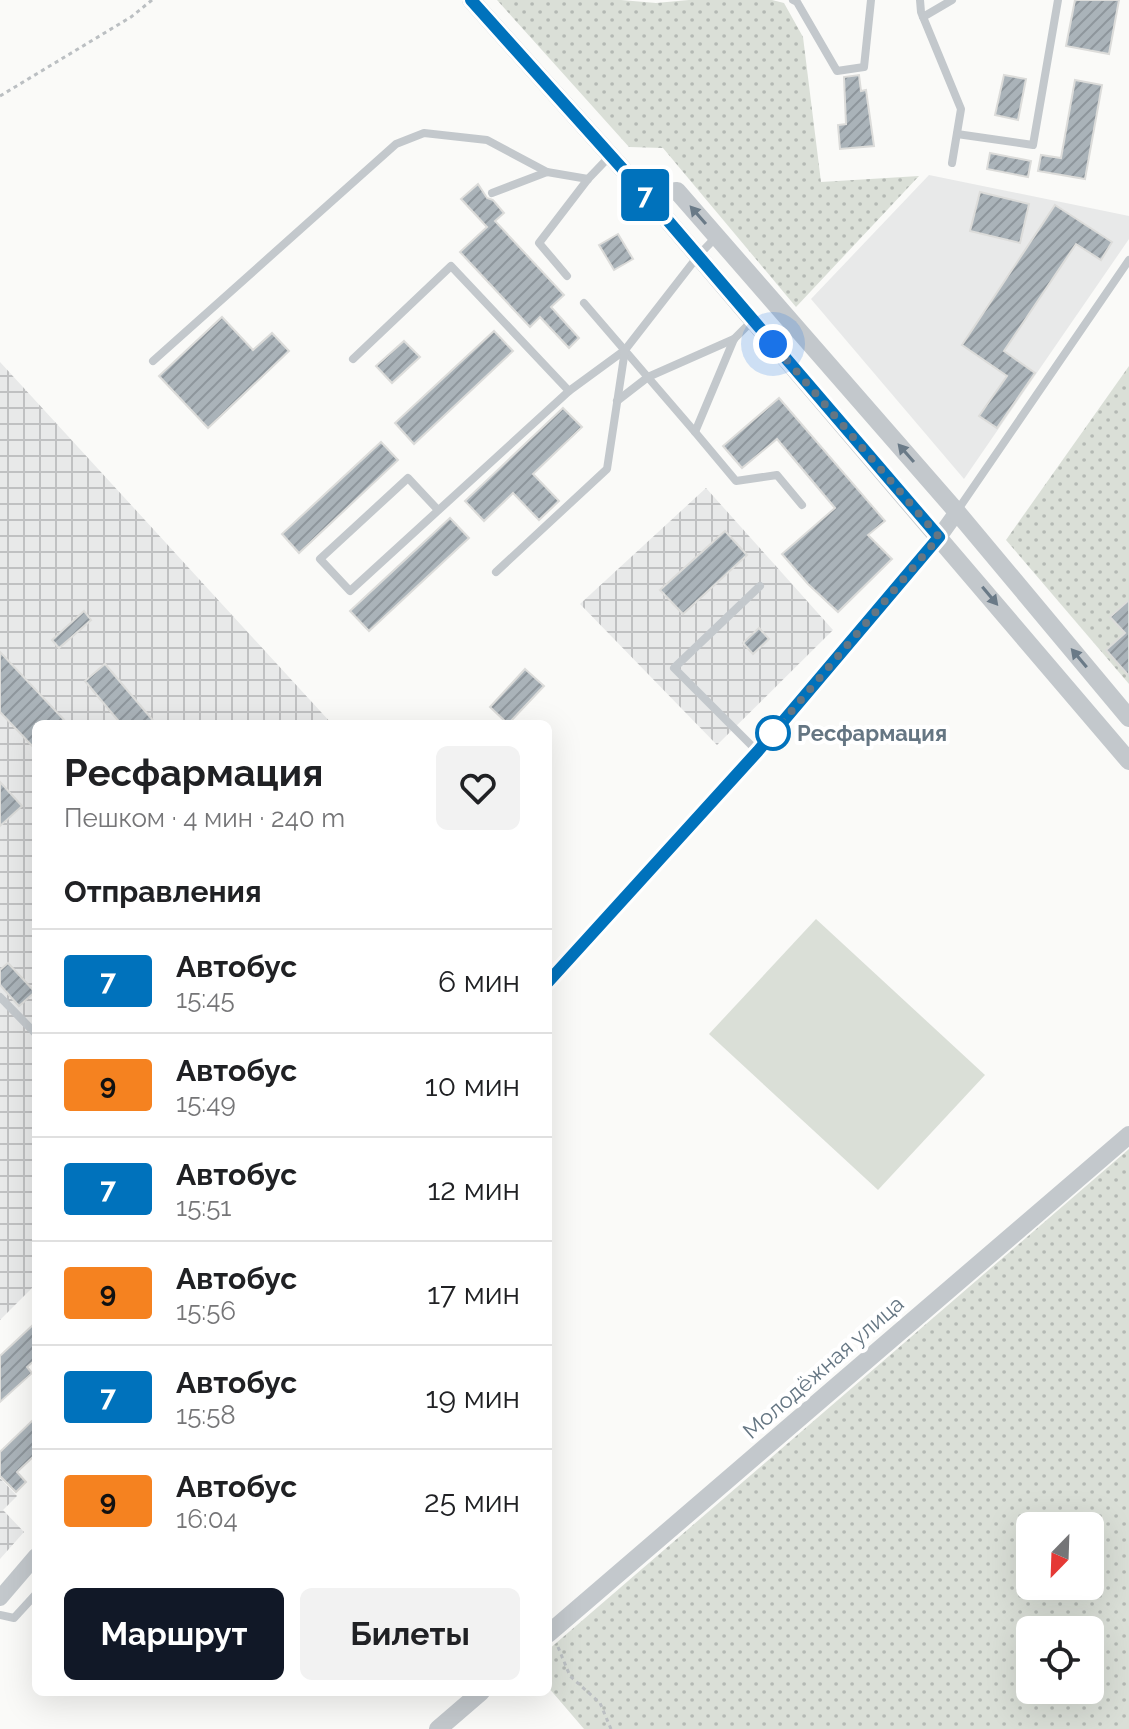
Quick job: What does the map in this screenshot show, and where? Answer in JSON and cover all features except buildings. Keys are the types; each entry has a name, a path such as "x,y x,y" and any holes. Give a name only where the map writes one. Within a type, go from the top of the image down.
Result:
{"street":[{"path":"471,0 646,195 1129,761"},
{"path":"646,195 677,191 957,512 1129,718"},
{"path":"552,978 758,751 957,512"},
{"name":"Молодёжная улица","path":"552,1631 1129,1135"},
{"path":"0,1598 32,1561"},
{"path":"438,1729 476,1696"}],"lane":[{"path":"793,0 837,71 864,67 871,0"},
{"path":"920,0 923,17 961,109 952,163"},
{"path":"923,17 952,0"},
{"path":"957,134 1033,145 1058,0"},
{"path":"153,361 396,144 424,133 487,140 547,172 588,179"},
{"path":"567,276 539,243 588,179 611,155"},
{"path":"492,193 547,172"},
{"path":"438,510 408,478 320,559 350,591 569,391 625,350 698,256 717,237"},
{"path":"957,512 1129,260"},
{"path":"353,359 451,266 569,391"},
{"path":"584,303 736,481 777,475 802,505"},
{"path":"617,401 648,377 734,339 753,320"},
{"path":"695,432 734,339"},
{"path":"496,572 607,469 625,350"},
{"path":"758,751 674,668 760,586"},
{"path":"0,997 32,1030"},
{"path":"0,1615 14,1618 32,1598"}],"path":[{"path":"0,96 131,17 152,0"},
{"path":"552,1637 570,1676 600,1703 611,1729"}],"shaded area":[{"path":"497,0 656,3 772,0 784,3 803,37 821,182 919,176 796,307 663,148 629,147"},
{"path":"929,175 1129,216 1129,239 964,479 811,299"},
{"path":"0,362 328,720 32,720 32,1288 0,1320"},
{"path":"1129,366 1129,684 1006,540"},
{"path":"706,488 833,630 717,745 580,604"},
{"path":"816,919 985,1075 878,1190 709,1034"},
{"path":"1129,1149 1129,1729 584,1729 552,1692 552,1647"},
{"path":"0,1478 17,1496 3,1510 24,1532 0,1559"}],"bus line":[{"name":"7","path":"471,0 646,195 939,537 758,751 552,978"}],"place":[{"name":"Ресфармация","path":"773,733"}],"route":[{"path":"773,344 939,537 773,733"}]}
